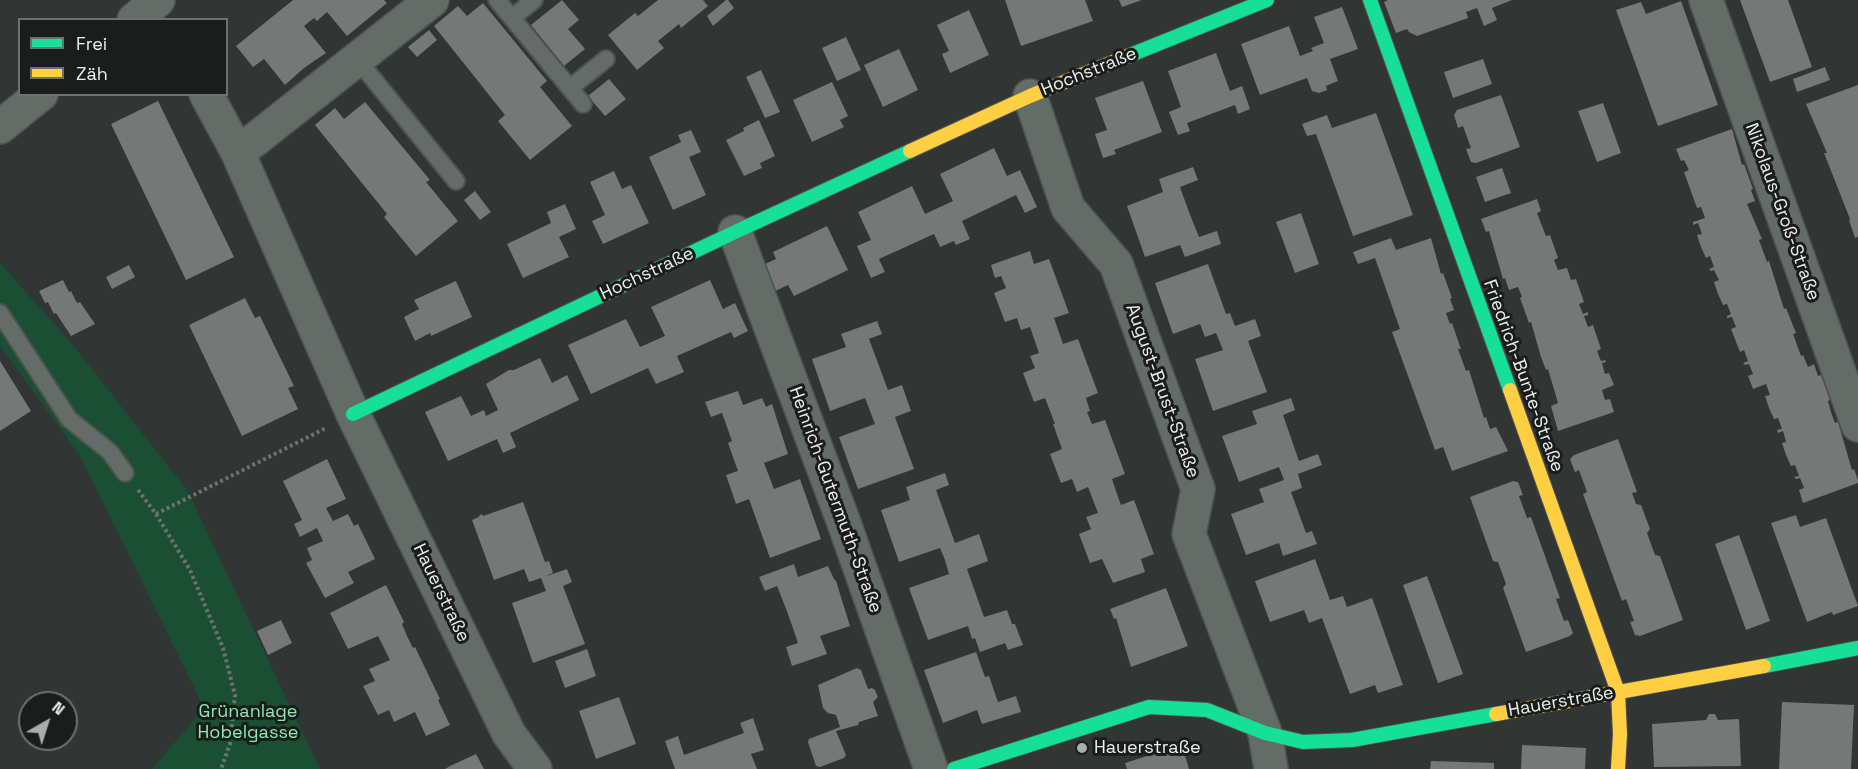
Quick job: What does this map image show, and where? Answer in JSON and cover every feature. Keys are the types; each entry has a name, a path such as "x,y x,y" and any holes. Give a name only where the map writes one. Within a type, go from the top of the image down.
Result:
{"street":[{"path":"238,153 432,0"},
{"name":"Hochstraße","path":"353,414 735,232 1030,96 1267,0"},
{"name":"Friedrich-Bunte-Straße","path":"1370,0 1618,692 1620,734 1618,769"},
{"name":"Nikolaus-Groß-Straße","path":"1706,0 1858,424"},
{"path":"0,128 39,96"},
{"path":"207,96 238,153 353,414"},
{"name":"August-Brust-Straße","path":"1030,96 1068,208 1116,264 1198,489 1189,534 1265,733 1271,769"},
{"name":"Heinrich-Gutermuth-Straße","path":"735,232 844,523 931,769"},
{"name":"Hauerstraße","path":"353,414 510,734 534,769"},
{"name":"Hauerstraße","path":"954,769 1149,707 1207,710 1265,733 1303,742 1352,740 1858,648"}],"lane":[{"path":"497,0 583,104"},
{"path":"512,18 534,0"},
{"path":"357,59 456,181"},
{"path":"570,88 606,59"},
{"path":"0,313 69,419 110,452 126,473"}],"path":[{"path":"156,514 353,414"},
{"path":"126,473 156,514 190,570 223,648 235,695 230,744 221,769"}],"green space":[{"name":"Grünanlage Hobelgasse","path":"0,263 73,345 187,490 320,769 152,769 204,708 80,456 0,346"}],"building":[{"path":"293,0 384,0 387,3 347,36 327,12 317,21 314,18 304,26 326,53 285,85 264,59 253,67 236,46"},
{"path":"562,0 579,20 568,29 585,49 564,66 531,25"},
{"path":"658,0 703,0 708,6 681,28 679,24 658,41 664,48 637,70 608,35 635,13 638,16"},
{"path":"726,0 734,8 713,26 707,16"},
{"path":"1005,0 1085,0 1093,21 1021,46"},
{"path":"1119,0 1142,0 1122,7"},
{"path":"1388,0 1512,0 1492,8 1497,20 1484,26 1477,8 1466,12 1468,18 1417,36 1407,29 1396,33 1384,2"},
{"path":"1740,0 1788,0 1812,67 1770,82"},
{"path":"1681,1 1718,105 1658,126 1616,10 1641,2 1646,14"},
{"path":"483,3 547,81 540,87 572,126 530,160 498,121 505,115 434,26 458,6 467,16"},
{"path":"1342,7 1358,49 1330,59 1338,81 1326,86 1327,90 1319,93 1312,91 1307,78 1260,95 1241,44 1289,26 1300,56 1324,43 1314,17"},
{"path":"969,10 989,55 950,73 942,54 949,51 937,25"},
{"path":"429,30 437,40 417,57 408,47"},
{"path":"846,37 861,70 837,81 822,48"},
{"path":"899,49 918,90 883,107 864,65"},
{"path":"1216,53 1230,91 1242,86 1250,109 1238,114 1235,105 1187,123 1190,131 1178,135 1169,112 1181,107 1168,71"},
{"path":"1483,59 1492,84 1453,98 1444,72"},
{"path":"1825,67 1830,80 1797,92 1793,79"},
{"path":"761,70 780,112 765,118 746,77"},
{"path":"609,79 626,99 605,116 588,96"},
{"path":"1143,81 1162,132 1114,150 1116,154 1103,158 1095,134 1107,130 1095,98"},
{"path":"832,82 848,116 840,120 844,127 812,142 793,100"},
{"path":"1858,85 1858,237 1855,238 1850,219 1824,153 1827,153 1806,104"},
{"path":"1501,95 1520,147 1476,163 1471,162 1466,149 1471,148 1463,126 1458,128 1454,115 1457,110"},
{"path":"158,101 234,257 186,280 111,124"},
{"path":"365,102 430,180 426,182 458,221 416,256 384,217 387,214 315,125 335,108 344,119"},
{"path":"1603,103 1621,153 1597,162 1578,111"},
{"path":"1376,113 1413,215 1353,236 1316,134 1307,136 1302,124 1327,115 1332,128"},
{"path":"759,120 775,156 760,163 762,168 744,176 726,140"},
{"path":"1732,129 1742,165 1744,164 1753,189 1751,190 1755,201 1747,204 1762,239 1759,240 1767,262 1769,261 1784,309 1786,308 1796,333 1793,334 1801,356 1803,355 1808,367 1814,364 1818,376 1821,375 1830,400 1828,401 1831,412 1835,423 1838,422 1852,470 1854,469 1858,480 1858,483 1803,503 1799,490 1804,488 1800,478 1794,477 1799,476 1795,465 1791,466 1786,455 1782,443 1786,442 1783,431 1778,433 1777,430 1782,429 1778,418 1774,419 1769,408 1765,396 1770,395 1766,384 1753,389 1748,376 1753,374 1749,364 1743,363 1748,361 1744,350 1740,352 1731,329 1736,327 1732,317 1727,318 1731,314 1727,304 1723,305 1714,282 1719,280 1714,270 1709,269 1714,267 1710,256 1706,258 1701,247 1697,235 1702,234 1698,223 1693,225 1693,222 1705,218 1701,207 1697,208 1684,172 1689,170 1684,160 1681,161 1676,149"},
{"path":"691,130 701,152 689,157 706,195 673,210 649,157 681,142 678,135"},
{"path":"994,148 1007,176 1020,170 1037,207 1025,213 1016,195 962,221 970,239 956,245 954,241 940,247 934,234 879,259 885,272 871,278 857,246 871,240 858,212 912,186 925,214 953,201 940,174"},
{"path":"1193,167 1198,180 1180,187 1189,212 1199,237 1217,231 1221,244 1185,257 1180,245 1145,257 1127,206 1163,192 1159,179"},
{"path":"1502,168 1511,193 1485,202 1476,177"},
{"path":"614,171 622,189 631,185 649,223 603,244 592,221 605,215 590,182"},
{"path":"475,191 491,212 480,220 464,200"},
{"path":"1537,199 1541,211 1537,213 1546,236 1550,235 1558,258 1554,260 1558,270 1567,268 1571,280 1576,279 1584,302 1579,304 1583,314 1588,312 1588,315 1584,316 1588,327 1593,325 1601,349 1597,351 1601,361 1606,362 1602,363 1605,374 1609,373 1614,385 1602,390 1605,400 1610,399 1614,412 1558,431 1551,406 1558,403 1531,322 1529,323 1520,298 1522,297 1518,287 1509,290 1505,278 1503,279 1489,231 1486,232 1481,219"},
{"path":"565,204 576,229 559,237 569,257 523,278 507,244 551,223 547,212"},
{"path":"1301,213 1319,264 1295,273 1276,222"},
{"path":"827,226 848,270 794,296 788,285 773,292 763,265 776,259 773,252"},
{"path":"1391,238 1396,250 1431,238 1441,274 1443,273 1452,298 1450,299 1454,310 1446,313 1461,349 1458,349 1466,371 1469,370 1484,418 1486,417 1490,429 1496,427 1508,451 1452,471 1443,447 1435,450 1392,332 1400,329 1375,258 1358,264 1353,252"},
{"path":"1030,251 1034,264 1049,259 1069,313 1054,318 1063,344 1078,339 1098,393 1086,398 1090,411 1087,412 1092,424 1105,420 1125,474 1112,479 1121,505 1134,500 1154,554 1141,559 1145,572 1113,583 1102,559 1090,563 1079,534 1091,529 1086,517 1098,513 1088,487 1077,492 1072,479 1061,483 1050,454 1062,449 1053,424 1055,424 1045,398 1034,402 1023,373 1035,368 1030,356 1039,353 1030,327 1021,330 1017,318 1005,322 994,293 1006,288 1001,276 995,278 991,265"},
{"path":"1208,264 1226,314 1230,313 1235,326 1255,319 1261,336 1248,341 1267,392 1213,411 1195,359 1223,350 1216,333 1205,337 1200,324 1173,334 1155,283"},
{"path":"129,265 135,277 112,289 106,277"},
{"path":"63,280 77,303 80,302 95,324 71,336 48,302 45,303 39,291"},
{"path":"710,280 723,309 735,303 748,331 734,338 731,332 677,356 684,372 656,384 648,368 591,394 568,345 626,319 640,347 665,336 651,307"},
{"path":"456,281 472,317 415,341 404,317 419,309 414,300"},
{"path":"245,298 255,318 260,316 294,386 288,388 298,409 242,436 189,325"},
{"path":"877,321 882,334 869,339 888,390 902,385 911,411 895,417 914,469 858,489 839,437 875,424 865,398 830,411 812,359 846,347 841,334"},
{"path":"540,358 552,383 567,375 579,400 510,433 516,447 503,453 497,439 448,461 425,412 461,396 471,416 484,410 486,416 498,410 486,384 509,370 514,370"},
{"path":"0,361 31,411 0,431"},
{"path":"738,391 743,405 762,398 766,407 772,404 788,454 764,463 774,489 800,479 821,539 770,558 749,499 736,504 726,475 738,471 728,443 732,441 722,413 711,417 705,402"},
{"path":"1291,398 1295,410 1283,415 1299,461 1318,454 1322,465 1298,474 1302,488 1291,492 1306,533 1312,531 1317,544 1283,556 1279,543 1246,555 1231,514 1264,502 1259,489 1284,480 1279,467 1239,482 1222,436 1257,424 1252,411"},
{"path":"1618,439 1637,492 1632,493 1636,504 1641,505 1650,529 1647,533 1655,555 1660,556 1683,620 1640,636 1635,635 1630,622 1634,621 1626,599 1622,601 1583,494 1587,492 1579,470 1575,472 1570,459 1574,455"},
{"path":"327,459 346,499 326,508 333,521 348,514 354,526 358,524 375,559 348,572 354,583 325,598 306,563 312,560 307,548 323,541 317,528 300,537 294,524 302,520 283,481"},
{"path":"945,473 949,485 936,490 955,543 979,534 988,561 967,569 984,617 1007,610 1023,645 1008,650 1005,643 980,652 975,638 972,639 968,626 928,640 909,588 949,574 945,560 940,548 899,562 881,510 910,500 906,487"},
{"path":"1513,481 1518,482 1523,495 1519,496 1527,518 1531,517 1560,598 1556,599 1564,621 1568,620 1573,633 1526,652 1503,588 1506,584 1498,562 1493,561 1470,497"},
{"path":"523,502 545,562 549,561 553,573 544,577 567,569 572,582 563,586 585,644 533,663 512,603 546,591 541,578 529,582 524,569 494,580 472,520 482,514 483,516"},
{"path":"1796,515 1800,527 1826,518 1858,606 1833,615 1832,612 1807,622 1771,523"},
{"path":"1739,535 1770,621 1746,630 1715,544"},
{"path":"1315,559 1330,600 1343,596 1347,607 1372,598 1403,685 1378,693 1375,685 1350,694 1322,618 1309,623 1304,610 1270,622 1255,581"},
{"path":"794,564 798,577 828,566 836,581 850,626 820,636 827,654 792,666 786,647 798,643 788,614 777,586 765,591 759,577"},
{"path":"1427,576 1463,674 1438,683 1403,585"},
{"path":"386,585 404,622 402,624 407,636 413,648 415,647 450,725 426,736 415,712 394,722 389,710 378,715 363,686 375,681 369,669 390,660 378,636 348,649 330,613"},
{"path":"1166,588 1188,646 1131,667 1116,618 1114,619 1110,609"},
{"path":"281,620 292,643 268,655 257,631"},
{"path":"587,649 596,676 565,688 555,661"},
{"path":"976,652 985,677 989,676 998,702 1016,696 1021,712 982,724 977,710 943,723 924,670"},
{"path":"857,668 861,670 868,689 875,690 878,697 873,702 878,716 836,731 846,755 844,758 820,767 816,766 809,739 840,727 836,715 828,713 823,708 818,685"},
{"path":"619,697 636,744 596,759 579,711"},
{"path":"1782,702 1854,705 1851,769 1779,769"},
{"path":"1709,714 1715,714 1718,720 1739,719 1741,766 1654,767 1652,724 1706,720"},
{"path":"753,718 764,750 751,754 757,769 675,769 665,741 678,736 684,755 744,733 740,723"},
{"path":"1182,745 1189,769 1127,769 1125,763"},
{"path":"1522,745 1586,748 1585,769 1521,769"},
{"path":"476,754 484,769 445,769 450,766"},
{"path":"1431,761 1494,763 1494,769 1430,769"}],"traffic: fast":[{"path":"1128,56 1267,0"},
{"path":"1370,0 1510,390"},
{"path":"353,414 910,151"},
{"path":"1764,666 1858,648"},
{"path":"954,769 1149,707 1207,710 1265,733 1303,742 1352,740 1496,714"}],"traffic: slow":[{"path":"910,151 1030,96 1128,56"},
{"path":"1510,390 1618,692 1620,734 1618,769"},
{"path":"1496,714 1764,666"}],"place":[{"name":"Hauerstraße","path":"1082,748"}]}
